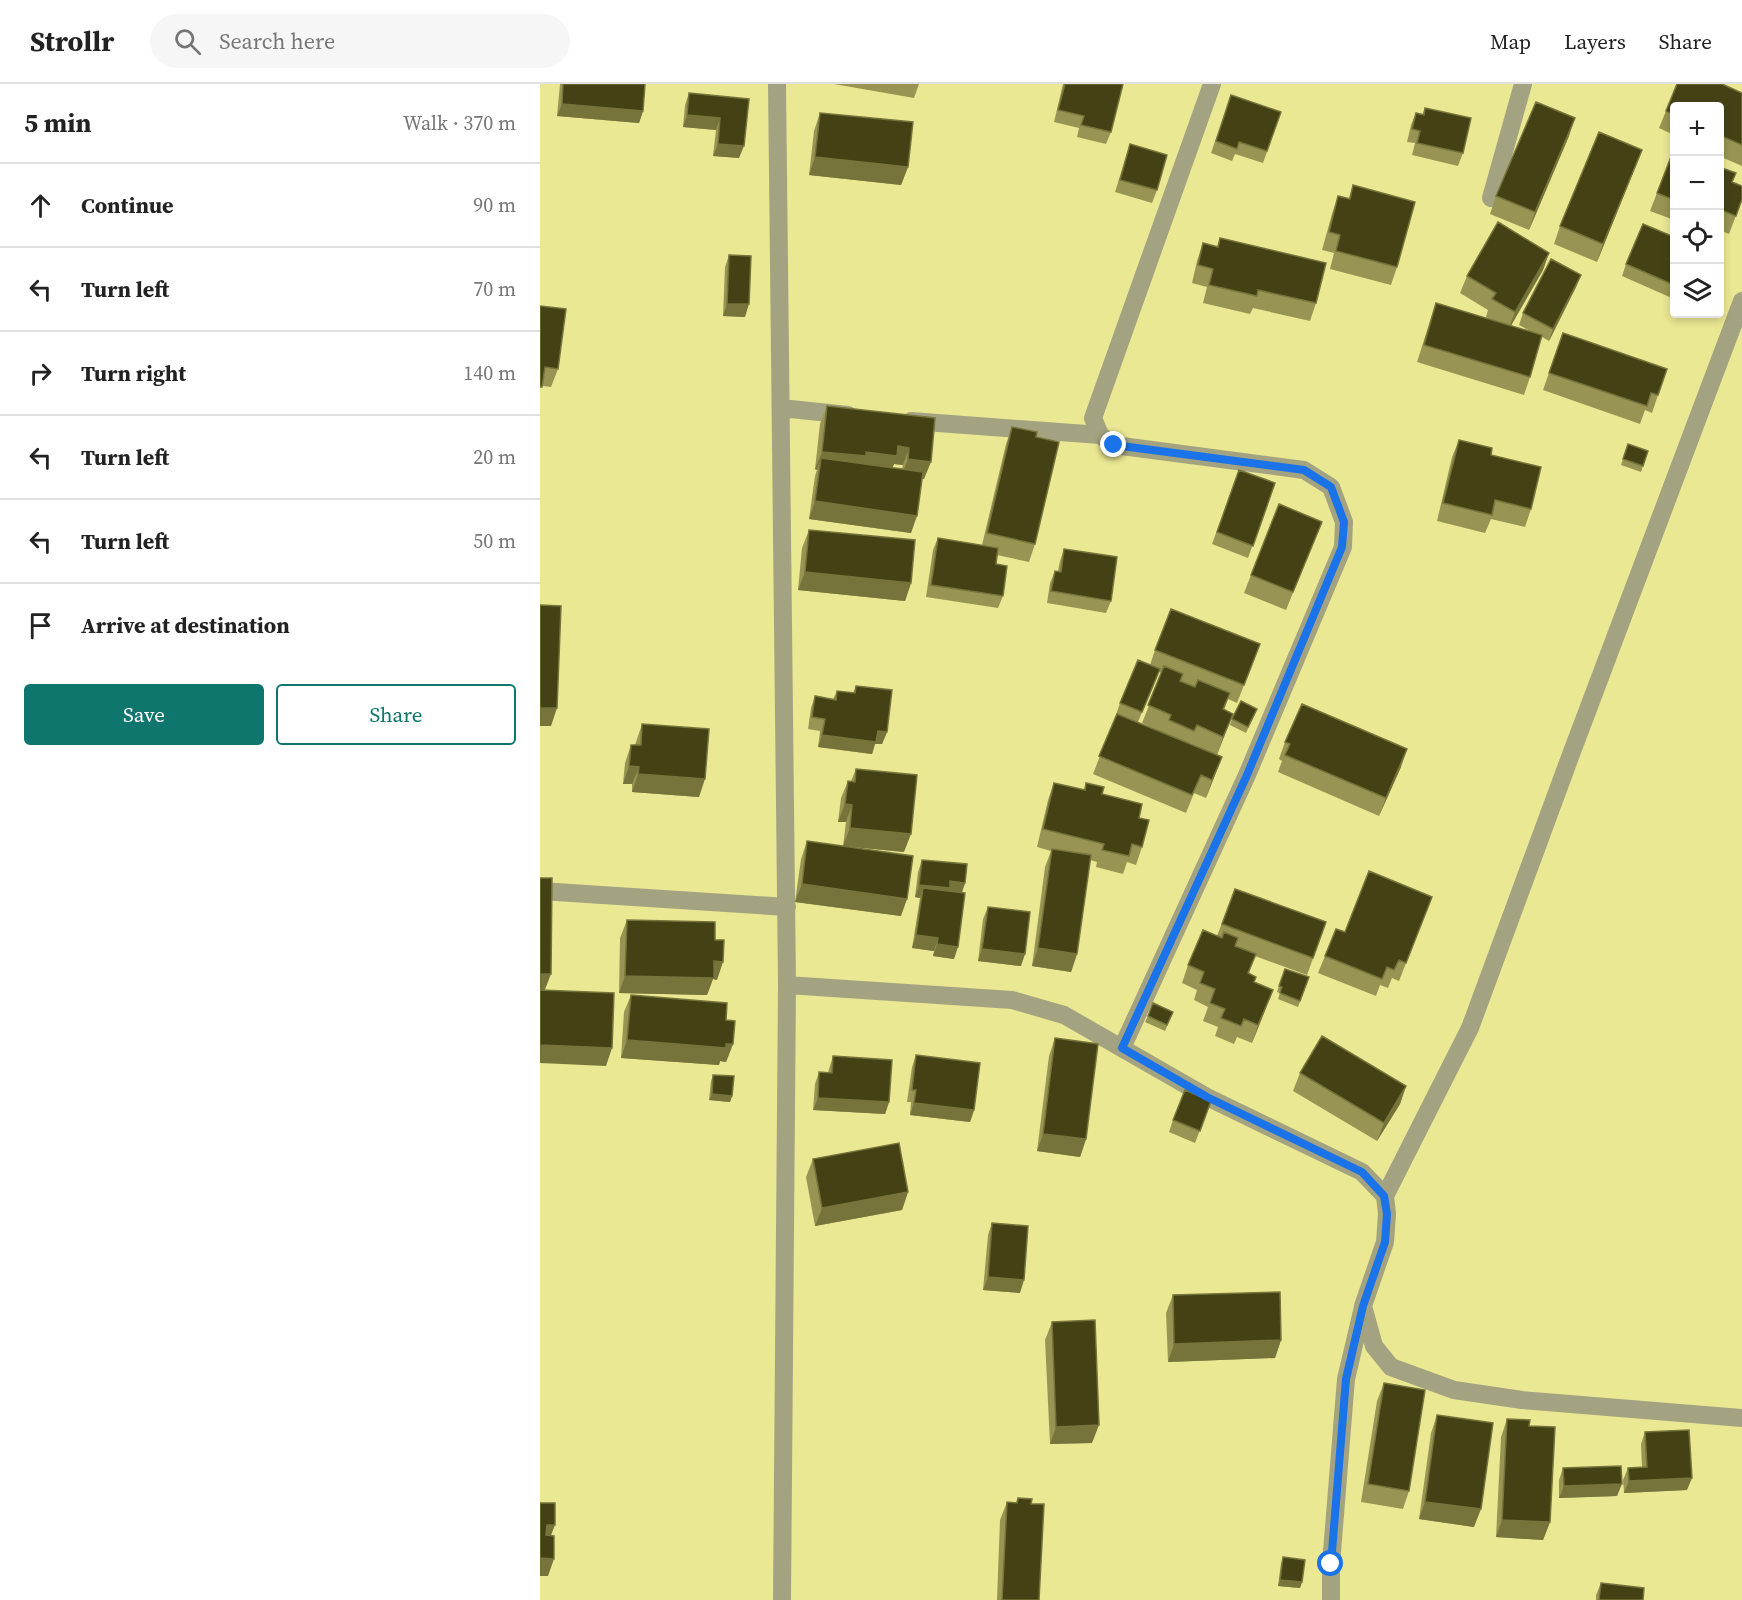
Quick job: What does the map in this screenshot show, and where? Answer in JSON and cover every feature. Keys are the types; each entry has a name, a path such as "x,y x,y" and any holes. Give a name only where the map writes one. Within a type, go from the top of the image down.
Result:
{"street":[{"path":"777,84 787,907 782,1600"},
{"path":"1100,435 1093,418 1212,84"},
{"path":"1491,198 1523,84"},
{"path":"1384,1196 1470,1028 1742,301"},
{"path":"781,408 861,416"},
{"path":"896,420 1100,435 1114,445 1304,470 1331,487 1344,522 1342,547 1247,775 1122,1048"},
{"path":"540,891 787,907"},
{"path":"787,985 1012,1000 1064,1015 1207,1097 1362,1172 1384,1196 1387,1214 1385,1242 1363,1306 1346,1379 1331,1564 1331,1600"},
{"path":"1363,1306 1374,1346 1391,1367 1454,1390 1522,1401 1742,1418"}],"building":[{"path":"563,84 645,84 643,111 562,104"},
{"path":"1065,84 1123,84 1111,132 1081,125 1084,116 1058,110"},
{"path":"1677,84 1722,84 1742,93 1742,145 1724,137 1724,102 1670,102 1670,113 1666,111"},
{"path":"689,93 749,99 744,146 718,144 720,118 687,115"},
{"path":"1231,95 1281,112 1267,151 1239,142 1237,149 1216,141"},
{"path":"1536,102 1575,118 1535,212 1496,196"},
{"path":"1425,108 1471,118 1463,153 1417,143 1420,131 1412,129 1416,113 1424,115"},
{"path":"820,113 913,122 908,167 815,157"},
{"path":"1599,132 1642,150 1603,244 1560,226"},
{"path":"1130,144 1167,155 1157,190 1120,180"},
{"path":"1670,159 1670,198 1657,193"},
{"path":"1724,169 1736,173 1732,182 1742,186 1742,199 1736,216 1724,211"},
{"path":"1353,185 1415,202 1397,267 1336,251 1340,235 1329,232 1338,196 1350,199"},
{"path":"1498,222 1549,253 1515,312 1492,299 1496,293 1467,276"},
{"path":"1643,224 1670,235 1670,283 1626,264"},
{"path":"1220,238 1326,263 1316,303 1258,290 1257,296 1209,285 1213,269 1198,265 1203,243 1218,247"},
{"path":"729,255 751,256 749,304 727,304"},
{"path":"1551,259 1581,275 1553,329 1523,313"},
{"path":"1436,303 1542,335 1530,377 1424,345"},
{"path":"540,306 566,309 558,369 545,367 542,387 540,387"},
{"path":"1563,333 1667,369 1658,395 1651,393 1647,406 1549,373"},
{"path":"827,406 935,418 931,462 908,459 909,448 898,446 897,456 866,452 866,456 822,452"},
{"path":"1012,427 1037,432 1036,437 1059,442 1035,544 987,533"},
{"path":"1459,440 1492,448 1491,455 1541,467 1531,509 1495,500 1492,515 1443,503"},
{"path":"1628,444 1648,451 1643,466 1623,459"},
{"path":"821,458 923,472 917,516 815,501"},
{"path":"1239,470 1275,483 1253,546 1217,532"},
{"path":"1279,504 1322,522 1293,592 1251,575"},
{"path":"809,530 915,540 911,583 805,572"},
{"path":"938,538 998,548 996,564 1007,566 1003,596 931,585"},
{"path":"1064,549 1117,557 1111,601 1051,591 1055,571 1061,572"},
{"path":"540,605 561,606 557,708 540,708"},
{"path":"1171,609 1260,644 1244,685 1155,650"},
{"path":"1138,660 1160,669 1142,712 1120,703"},
{"path":"1164,666 1183,674 1180,681 1195,687 1198,680 1230,693 1223,709 1233,714 1223,737 1197,725 1194,731 1169,720 1171,715 1148,705"},
{"path":"856,686 892,690 887,732 878,731 876,742 822,735 825,719 812,717 815,696 836,700 837,691 855,693"},
{"path":"1241,701 1257,709 1248,727 1232,719"},
{"path":"1302,704 1407,749 1386,798 1285,755 1290,744 1285,742"},
{"path":"1117,714 1222,757 1212,780 1201,775 1192,795 1099,756"},
{"path":"642,724 709,729 705,779 638,774 639,767 629,766 631,745 641,745"},
{"path":"856,769 917,775 911,834 850,828 852,805 845,804 848,781 855,782"},
{"path":"1054,783 1085,790 1086,783 1104,787 1102,794 1142,804 1139,818 1149,820 1142,847 1132,844 1129,856 1102,850 1104,844 1043,829"},
{"path":"807,841 913,856 907,899 802,884"},
{"path":"1052,849 1091,855 1077,954 1038,948"},
{"path":"922,860 967,864 965,883 950,881 950,888 919,885"},
{"path":"1369,871 1432,897 1406,963 1399,960 1394,970 1387,967 1382,979 1325,956 1336,929 1345,932"},
{"path":"540,878 552,878 551,974 540,974"},
{"path":"923,888 965,893 958,947 937,944 938,938 916,935"},
{"path":"1235,889 1326,922 1313,958 1222,924"},
{"path":"988,907 1030,912 1025,954 982,949"},
{"path":"627,920 715,922 715,940 724,940 723,962 714,961 714,978 625,976"},
{"path":"1203,930 1222,938 1224,932 1238,938 1235,946 1256,954 1248,973 1256,977 1254,982 1273,990 1258,1025 1244,1019 1241,1026 1221,1018 1225,1009 1210,1003 1215,989 1200,983 1204,972 1188,965"},
{"path":"1285,969 1309,977 1300,1001 1280,993 1282,987 1279,986"},
{"path":"540,990 614,993 612,1048 540,1045"},
{"path":"631,995 727,1003 726,1020 735,1021 733,1044 726,1044 726,1048 627,1040"},
{"path":"1153,1003 1173,1012 1167,1025 1148,1016"},
{"path":"1322,1036 1406,1086 1384,1123 1300,1073"},
{"path":"1055,1038 1098,1044 1086,1139 1043,1134"},
{"path":"916,1055 980,1063 974,1110 914,1103 916,1090 912,1090"},
{"path":"833,1056 892,1060 889,1102 818,1098 819,1072 832,1073"},
{"path":"713,1075 734,1076 732,1096 712,1094"},
{"path":"1185,1090 1211,1101 1200,1131 1173,1120"},
{"path":"899,1143 908,1192 822,1208 813,1159"},
{"path":"992,1223 1028,1226 1024,1280 988,1277"},
{"path":"1280,1292 1281,1340 1174,1344 1173,1295"},
{"path":"1095,1320 1099,1425 1056,1427 1052,1322"},
{"path":"1384,1383 1425,1390 1409,1491 1368,1484"},
{"path":"1437,1415 1493,1423 1481,1509 1425,1502"},
{"path":"1507,1419 1530,1420 1529,1426 1555,1427 1550,1522 1502,1520"},
{"path":"1689,1430 1692,1478 1629,1481 1628,1468 1647,1467 1645,1432"},
{"path":"1621,1466 1622,1484 1564,1486 1563,1468"},
{"path":"1018,1498 1032,1499 1031,1504 1044,1504 1039,1600 1002,1600 1007,1502 1017,1503"},
{"path":"540,1503 555,1503 555,1525 547,1525 546,1535 554,1536 554,1559 540,1558"},
{"path":"1283,1557 1305,1560 1302,1582 1280,1580"},
{"path":"1601,1583 1644,1588 1643,1600 1599,1600"}],"route":[{"path":"1114,445 1304,470 1331,487 1344,522 1342,547 1247,775 1122,1048 1207,1097 1362,1172 1384,1196 1387,1214 1385,1242 1363,1306 1346,1379 1331,1564"}]}
